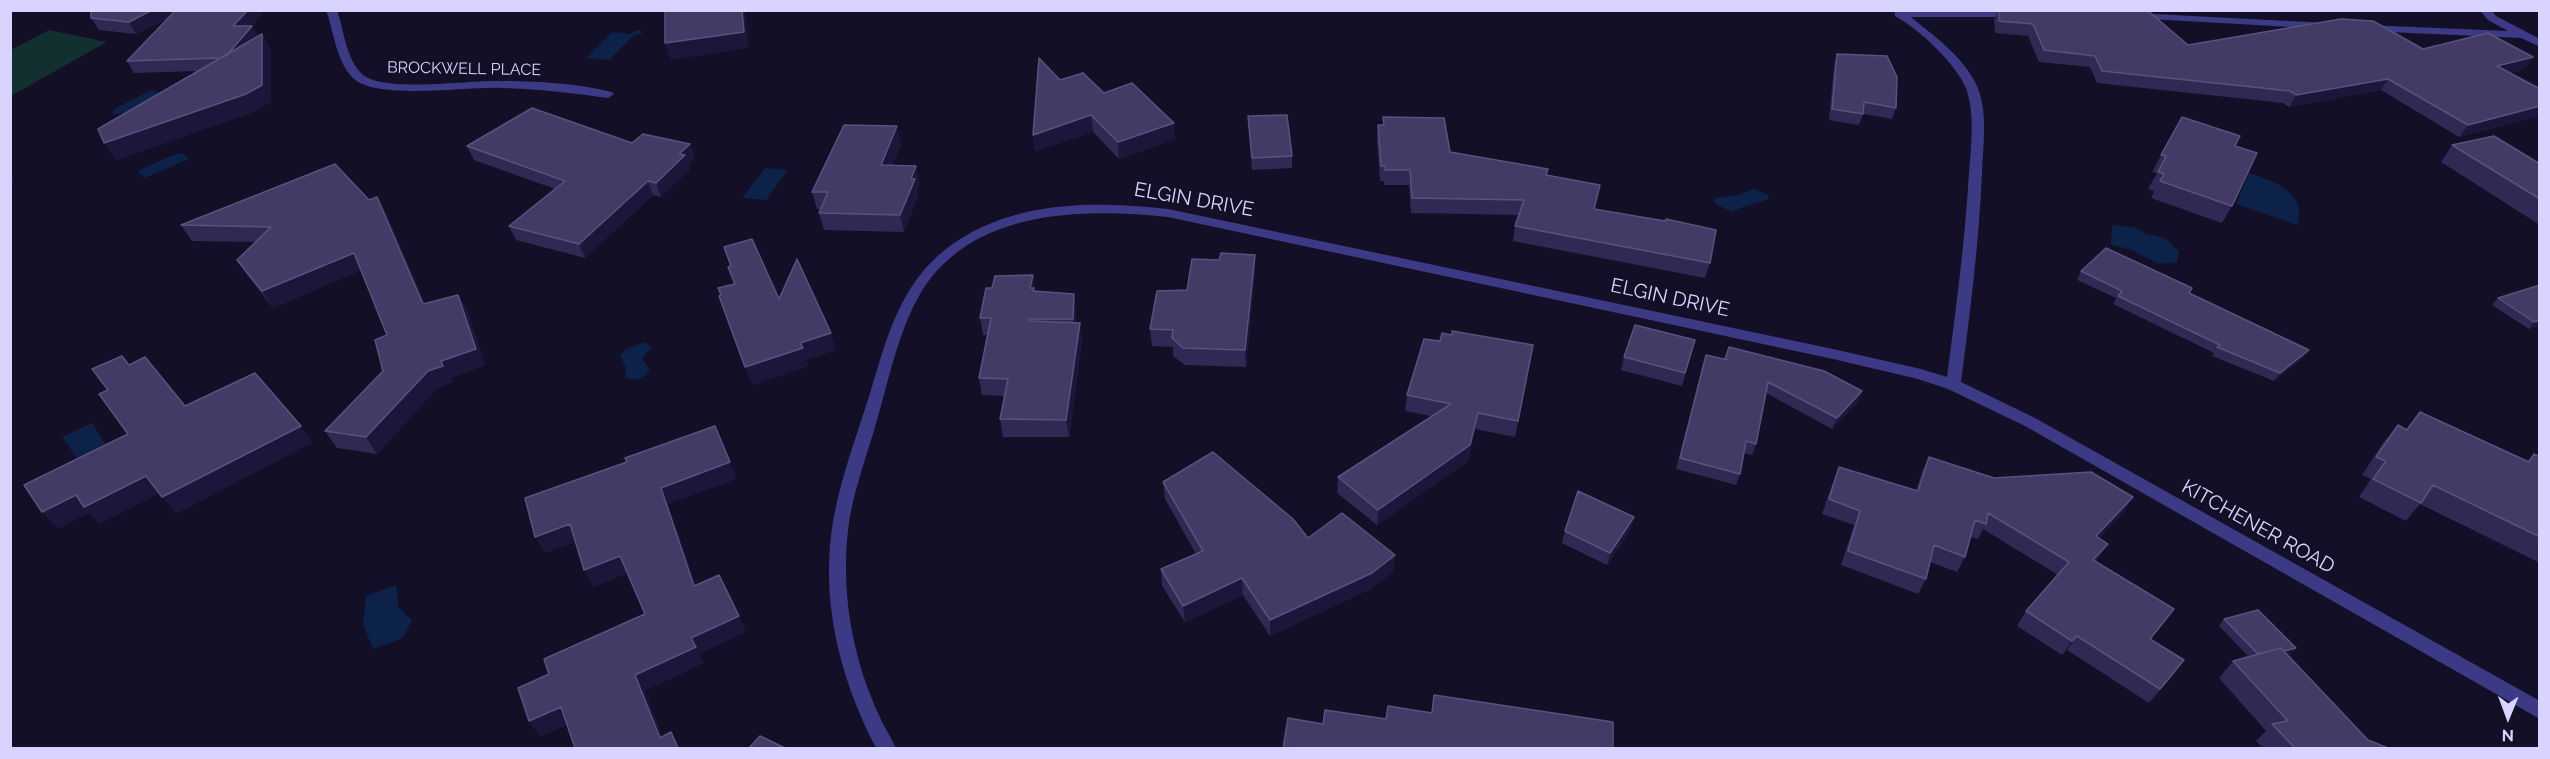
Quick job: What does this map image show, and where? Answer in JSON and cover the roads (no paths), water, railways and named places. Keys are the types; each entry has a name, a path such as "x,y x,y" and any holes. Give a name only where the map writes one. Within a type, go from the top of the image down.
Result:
{"street":[{"name":"BROCKWELL PLACE","path":"331,10 347,64 363,81 387,86 469,84 538,86 608,94"},
{"path":"2485,10 2492,18 2540,44"},
{"path":"1898,12 2025,14"},
{"path":"1898,12 1959,66 1970,84 1976,106 1974,225 1953,385"},
{"path":"2125,15 2334,26"},
{"path":"2356,27 2522,35"},
{"name":"ELGIN DRIVE","path":"886,748 867,714 851,672 843,627 838,584 839,541 849,487 896,331 903,312 919,284 951,252 969,240 1021,218 1053,210 1083,208 1120,208 1168,213 1833,354 1921,374 1953,385"},
{"name":"KITCHENER ROAD","path":"1953,385 2030,422 2540,711"}],"water":[{"path":"636,30 643,33 633,36 609,60 586,58 612,32 630,34"},
{"path":"152,90 160,93 124,113 112,114 114,109"},
{"path":"182,153 189,159 144,178 138,171 170,156"},
{"path":"765,168 788,170 766,200 742,198"},
{"path":"2249,173 2278,184 2293,197 2298,205 2297,225 2236,204"},
{"path":"1753,189 1769,195 1767,200 1732,212 1714,203 1715,198 1738,195"},
{"path":"2112,225 2134,227 2144,233 2165,238 2179,251 2177,262 2158,264 2130,249 2111,245"},
{"path":"645,342 652,347 642,358 650,370 638,379 632,380 625,376 626,368 620,356 626,349"},
{"path":"92,423 109,450 81,464 62,437"},
{"path":"396,585 399,608 412,620 403,638 373,649 363,624 366,596"}]}
